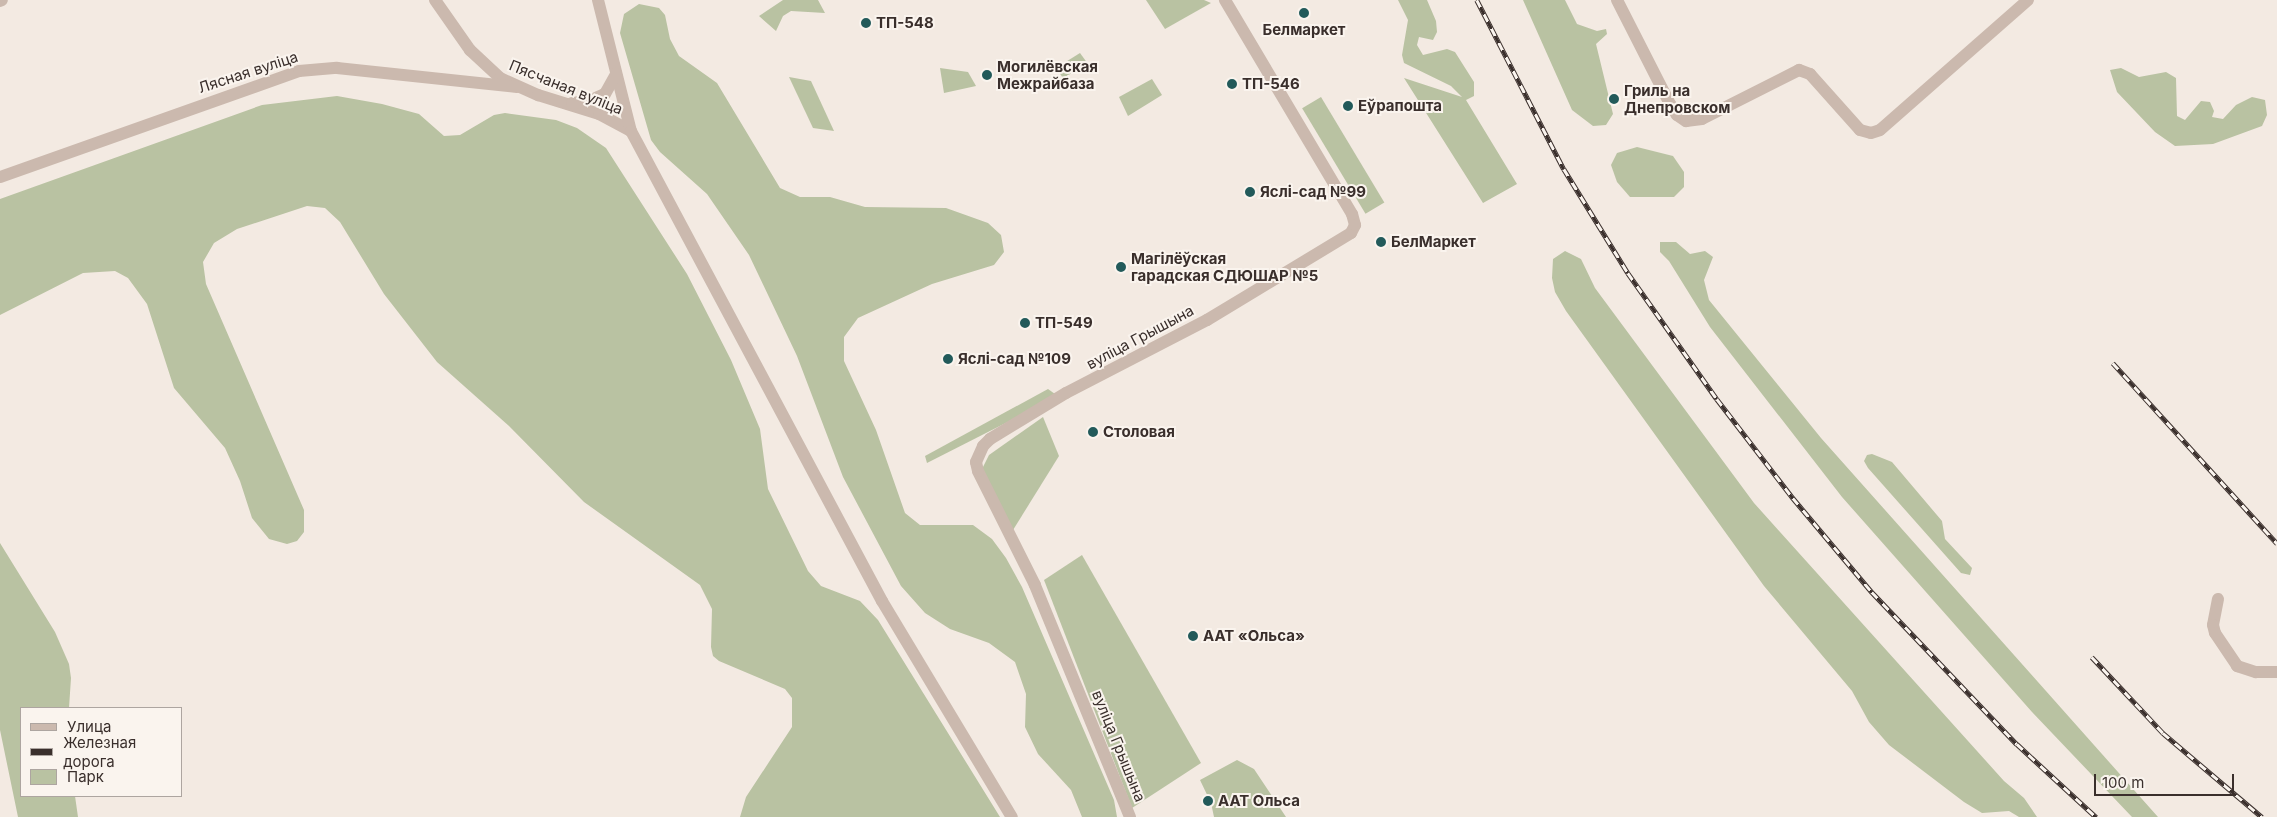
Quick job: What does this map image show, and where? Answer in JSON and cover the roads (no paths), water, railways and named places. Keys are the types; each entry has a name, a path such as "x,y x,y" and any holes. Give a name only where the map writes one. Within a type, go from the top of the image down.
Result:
{"street":[{"name":"Пясчаная вуліца","path":"435,0 478,60 500,78 517,87 599,114 631,131"},
{"path":"598,0 631,131 882,601 1012,817"},
{"name":"вуліца Грышына","path":"1130,817 1035,585 978,471 976,462 983,446 999,434 1066,393 1207,320 1352,233 1355,225 1352,214 1225,0"},
{"path":"1617,0 1670,104 1677,115 1686,121 1702,119 1799,70 1810,74 1860,130 1871,133 1880,130 2028,0"},
{"name":"Лясная вуліца","path":"0,177 299,71 337,68 517,87"},
{"path":"569,104 589,101 605,94 616,74"},
{"path":"2218,599 2213,625 2215,633 2237,666 2256,672 2277,672"}],"railway":[{"path":"1477,0 1564,169 1628,273 1717,399 1793,498 1872,592 2017,744 2096,817"},
{"path":"2113,363 2277,543"},
{"path":"2092,657 2163,733 2262,817"}],"place":[{"name":"Белмаркет","path":"1304,13"},
{"name":"ТП-548","path":"866,23"},
{"name":"Могилёвская Межрайбаза","path":"987,75"},
{"name":"ТП-546","path":"1232,84"},
{"name":"Гриль на Днепровском","path":"1614,99"},
{"name":"Еўрапошта","path":"1348,106"},
{"name":"Яслі-сад №99","path":"1250,192"},
{"name":"БелМаркет","path":"1381,242"},
{"name":"Магілёўская гарадская СДЮШАР №5","path":"1121,267"},
{"name":"ТП-549","path":"1025,323"},
{"name":"Яслі-сад №109","path":"948,359"},
{"name":"Столовая","path":"1093,432"},
{"name":"ААТ «Ольса»","path":"1193,636"},
{"name":"ААТ Ольса","path":"1208,801"}]}
